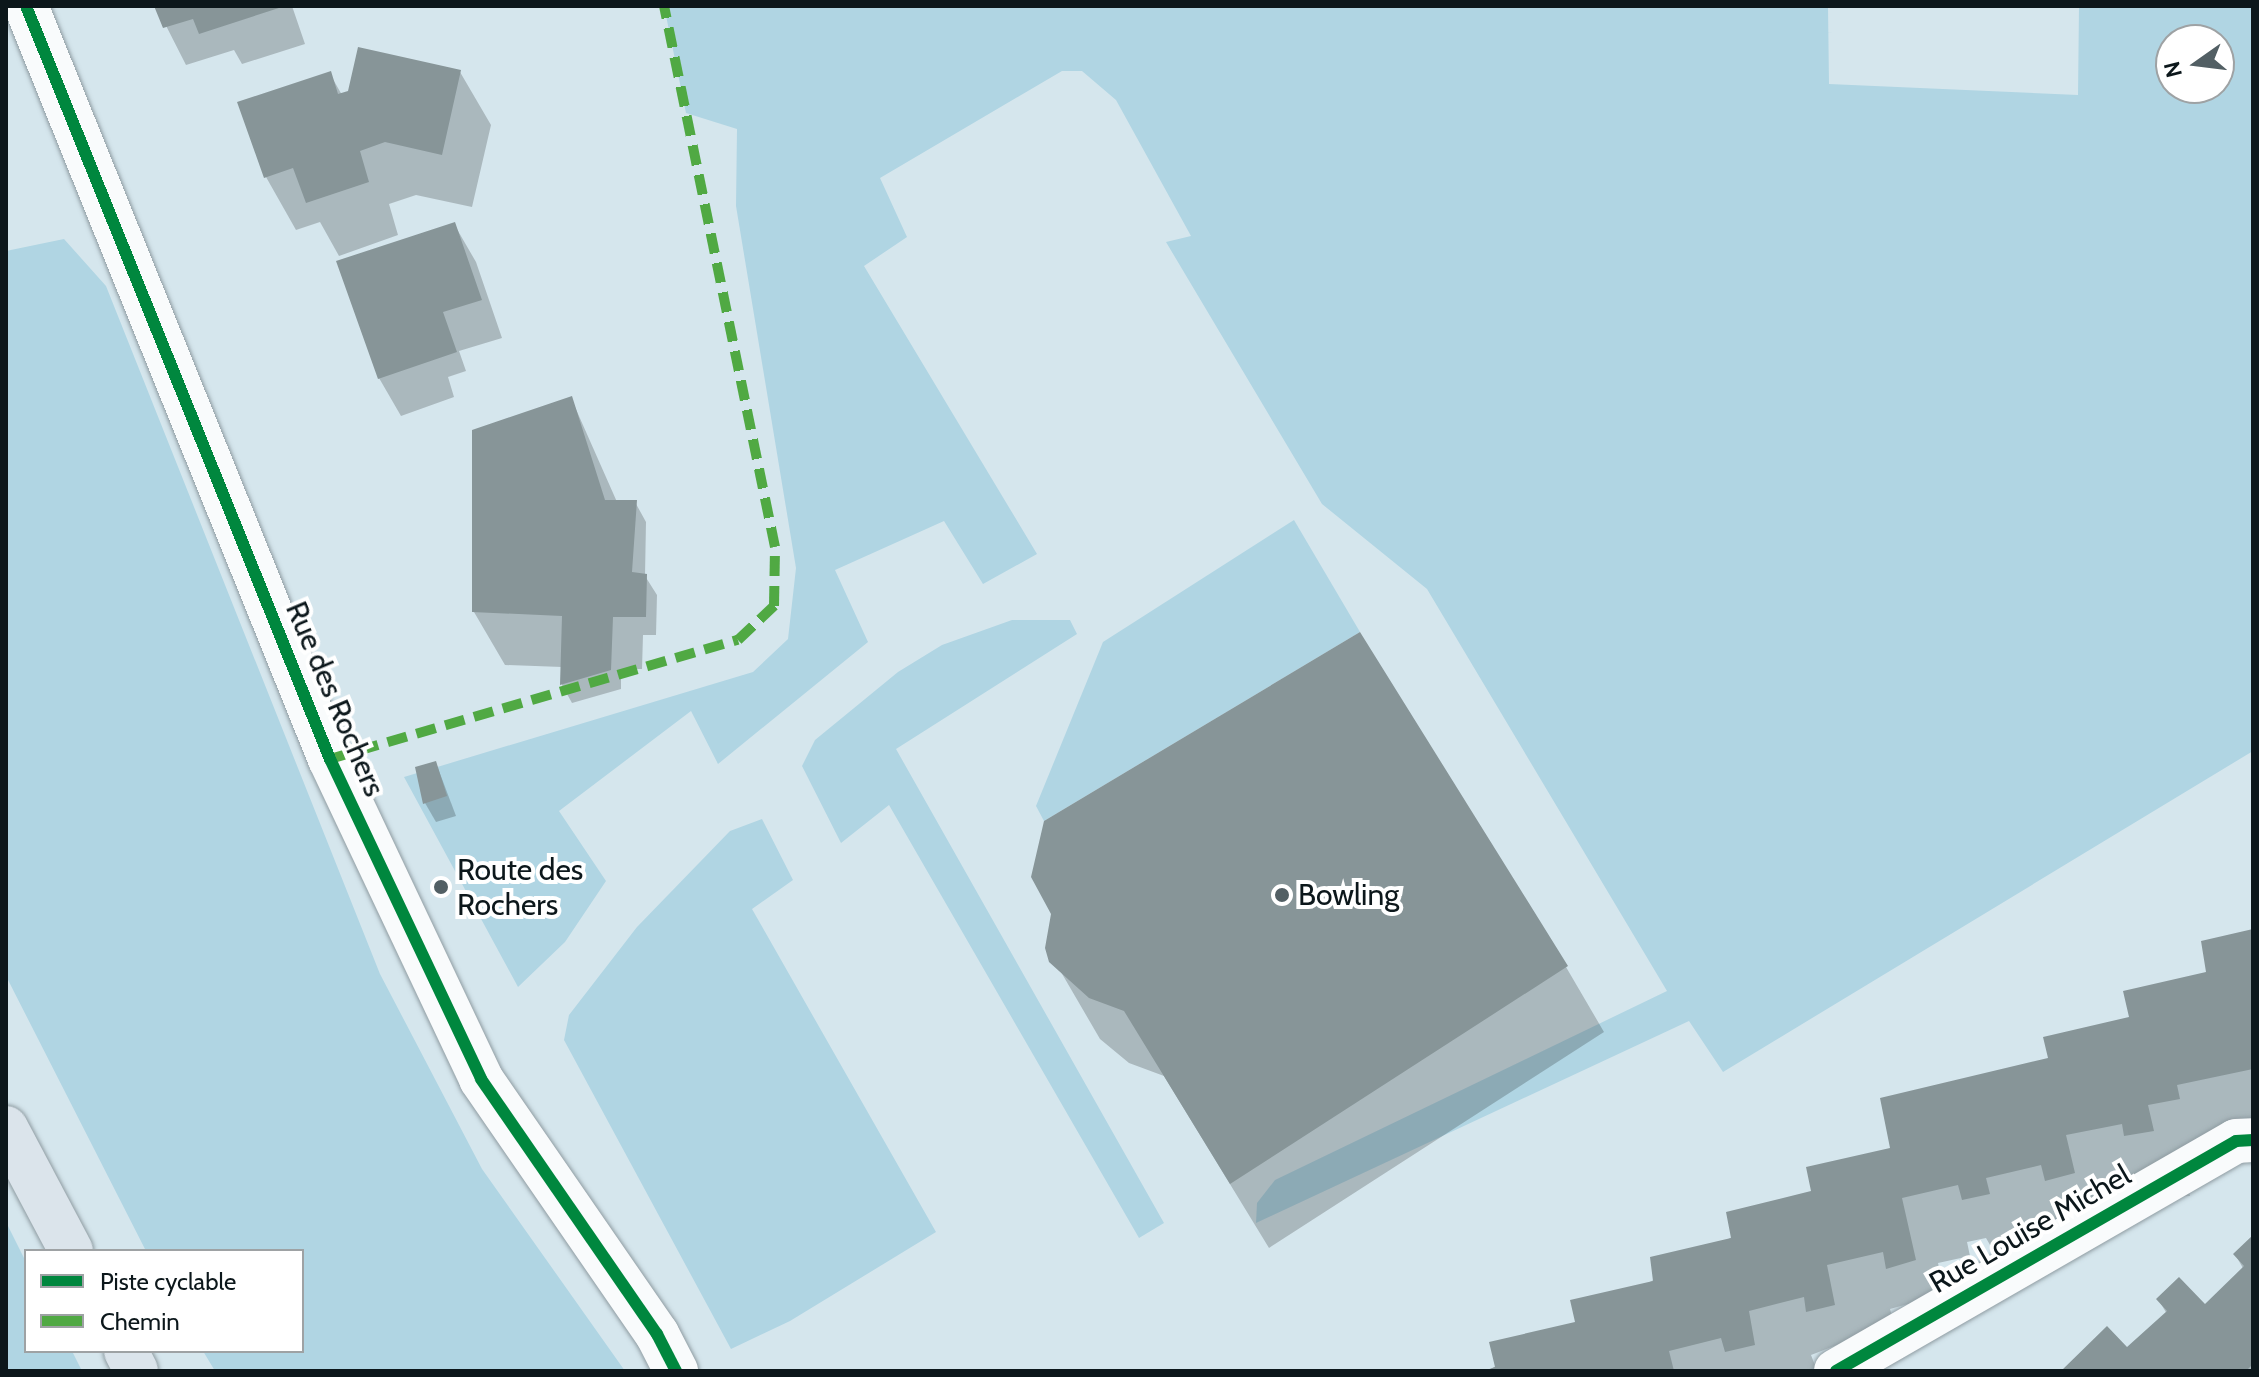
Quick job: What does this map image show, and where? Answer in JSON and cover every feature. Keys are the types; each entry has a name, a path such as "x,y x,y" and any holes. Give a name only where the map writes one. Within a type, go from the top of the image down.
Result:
{"main road":[{"path":"6,1128 70,1249"},
{"path":"127,1353 136,1371"}],"street":[{"name":"Rue des Rochers","path":"26,6 330,759 481,1079 657,1334 676,1371"},
{"name":"Rue Louise Michel","path":"1836,1371 2236,1141 2253,1140"}],"shaded area":[{"path":"664,6 1828,6 1829,84 2078,95 2079,6 2253,6 2253,751 1723,1072 1689,1021 1256,1223 1257,1203 1275,1180 1667,991 1427,589 1322,504 1166,242 1191,236 1116,100 1082,71 1062,71 880,178 907,237 864,266 1037,554 983,584 944,521 835,570 868,642 718,764 691,711 559,811 606,881 565,942 518,987 404,777 753,672 788,639 796,568 736,206 737,129 686,113"},
{"path":"64,239 106,286 380,974 482,1169 625,1371 215,1371 204,1353 304,1353 304,1249 145,1249 6,976 6,251"},
{"path":"1294,520 1360,632 1044,821 1036,806 1103,642"},
{"path":"1012,620 1070,620 1077,634 896,749 1164,1223 1139,1238 889,805 841,843 802,766 815,740 898,672 942,645"},
{"path":"762,819 793,880 752,909 936,1232 790,1321 731,1349 564,1040 569,1015 637,927 730,831"},
{"path":"6,1222 24,1258 24,1353 73,1353 82,1371 6,1371"}],"building":[{"path":"154,6 282,7 199,34 193,19 163,28"},
{"path":"358,47 461,70 442,155 385,142 360,151 369,182 306,203 293,168 264,178 237,102 331,71 338,94 348,91"},
{"path":"455,222 482,300 443,312 457,352 378,379 336,261"},
{"path":"572,396 605,500 637,500 632,572 647,574 646,617 613,617 611,670 560,685 562,616 472,612 472,430"},
{"name":"Bowling","path":"1360,632 1568,966 1230,1184 1124,1011 1089,998 1049,962 1045,948 1051,914 1031,877 1044,821"},
{"path":"436,761 447,796 423,804 415,767"},
{"path":"2253,929 2253,1069 2177,1085 2180,1099 2148,1105 2154,1131 2124,1136 2122,1124 2066,1135 2075,1173 2045,1181 2041,1165 1986,1178 1990,1194 1962,1200 1958,1185 1902,1198 1916,1260 1886,1269 1883,1252 1827,1265 1835,1305 1806,1312 1804,1297 1749,1311 1755,1345 1725,1352 1721,1338 1669,1351 1674,1371 1484,1371 1495,1367 1489,1342 1575,1322 1570,1300 1653,1281 1650,1257 1731,1238 1726,1212 1811,1191 1806,1167 1890,1148 1880,1098 2048,1058 2043,1037 2129,1017 2123,991 2206,972 2201,941"},
{"path":"2253,1235 2253,1364 2246,1371 2061,1371 2107,1326 2127,1347 2167,1311 2156,1299 2179,1277 2205,1304 2244,1266 2233,1254"}],"marked path":[{"path":"330,759 738,640 774,606 775,547 664,6"}],"cycle path":[{"path":"26,6 330,759 481,1079 657,1334 676,1371"},
{"path":"1836,1371 2236,1141 2253,1140"}],"place":[{"name":"Route des Rochers","path":"441,887"},
{"name":"Bowling","path":"1282,895"}]}
